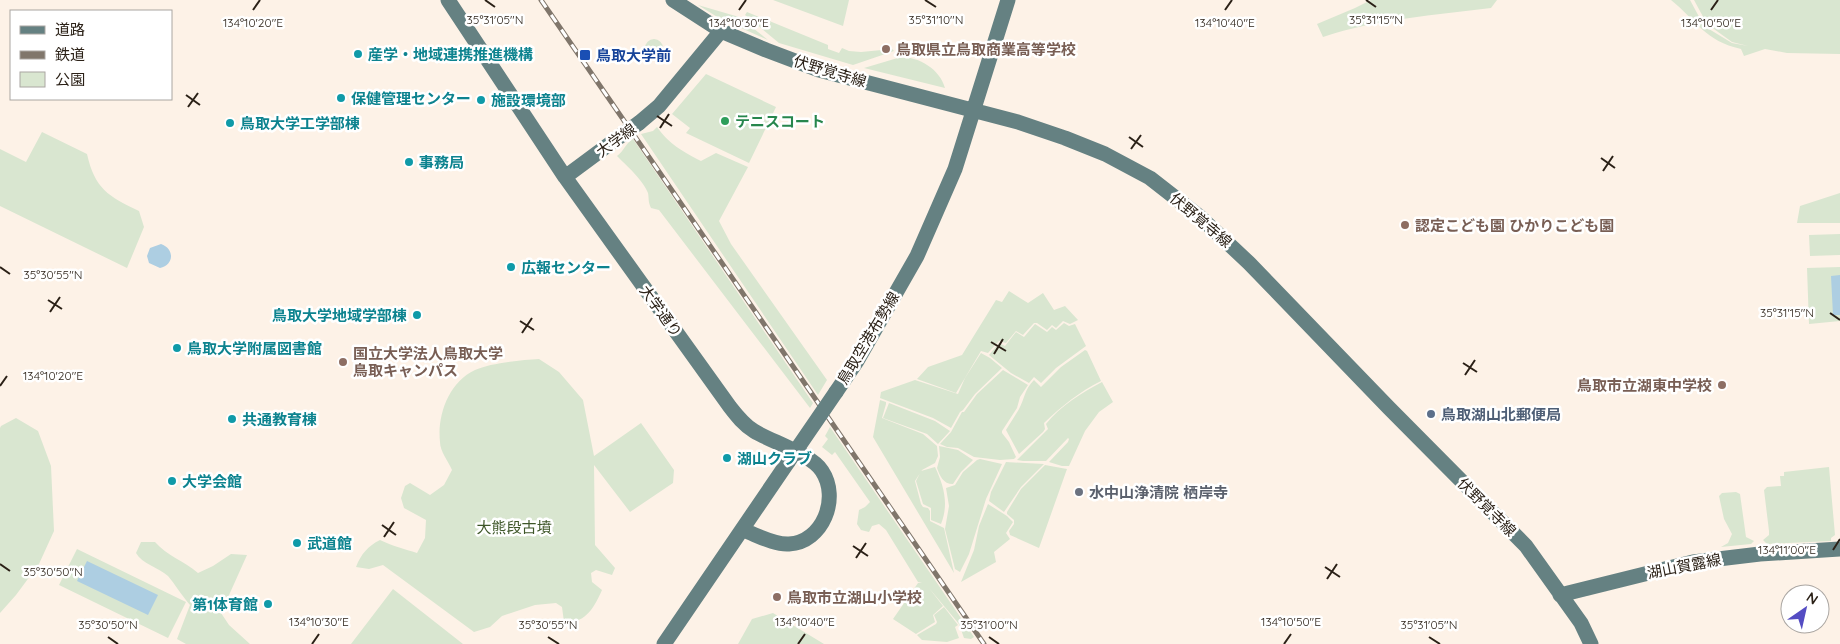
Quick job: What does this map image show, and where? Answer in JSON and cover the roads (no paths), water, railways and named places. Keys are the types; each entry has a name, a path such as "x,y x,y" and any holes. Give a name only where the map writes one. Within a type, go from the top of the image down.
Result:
{"main road":[{"name":"大学通り","path":"448,0 565,177 743,422 753,430 810,460 822,471 829,492 830,505 824,520 816,532 808,539 792,544 783,544 742,530"},
{"name":"伏野覚寺線","path":"673,0 721,31 819,70 1018,122 1105,154 1150,178 1200,217 1249,263 1526,546 1581,623 1591,644"},
{"name":"鳥取空港布勢線","path":"664,644 857,361 917,256 955,169 1008,0"},
{"name":"大学線","path":"565,177 660,106 721,31"},
{"name":"湖山賀露線","path":"1560,595 1694,562 1760,554 1840,549"}],"water":[{"path":"161,244 169,249 171,257 168,264 160,268 149,263 147,256 150,248"},
{"path":"1840,275 1840,315 1833,315 1831,276"},
{"path":"87,561 158,595 148,615 77,581"}],"railway":[{"path":"541,0 984,644"}],"place":[{"name":"鳥取県立鳥取商業高等学校","path":"886,49"},
{"name":"産学・地域連携推進機構","path":"358,54"},
{"name":"鳥取大学前","path":"585,55"},
{"name":"保健管理センター","path":"341,98"},
{"name":"施設環境部","path":"481,100"},
{"name":"テニスコート","path":"725,121"},
{"name":"鳥取大学工学部棟","path":"230,123"},
{"name":"事務局","path":"409,162"},
{"name":"認定こども園 ひかりこども園","path":"1405,225"},
{"name":"広報センター","path":"511,267"},
{"name":"鳥取大学地域学部棟","path":"417,315"},
{"name":"鳥取大学附属図書館","path":"177,348"},
{"name":"国立大学法人鳥取大学 鳥取キャンパス","path":"343,362"},
{"name":"鳥取市立湖東中学校","path":"1722,385"},
{"name":"鳥取湖山北郵便局","path":"1431,414"},
{"name":"共通教育棟","path":"232,419"},
{"name":"湖山クラブ","path":"727,458"},
{"name":"大学会館","path":"172,481"},
{"name":"水中山浄清院 栖岸寺","path":"1079,492"},
{"name":"武道館","path":"297,543"},
{"name":"鳥取市立湖山小学校","path":"777,597"},
{"name":"第1体育館","path":"268,604"}],"park label":[{"name":"大熊段古墳","path":"514,527"}]}
